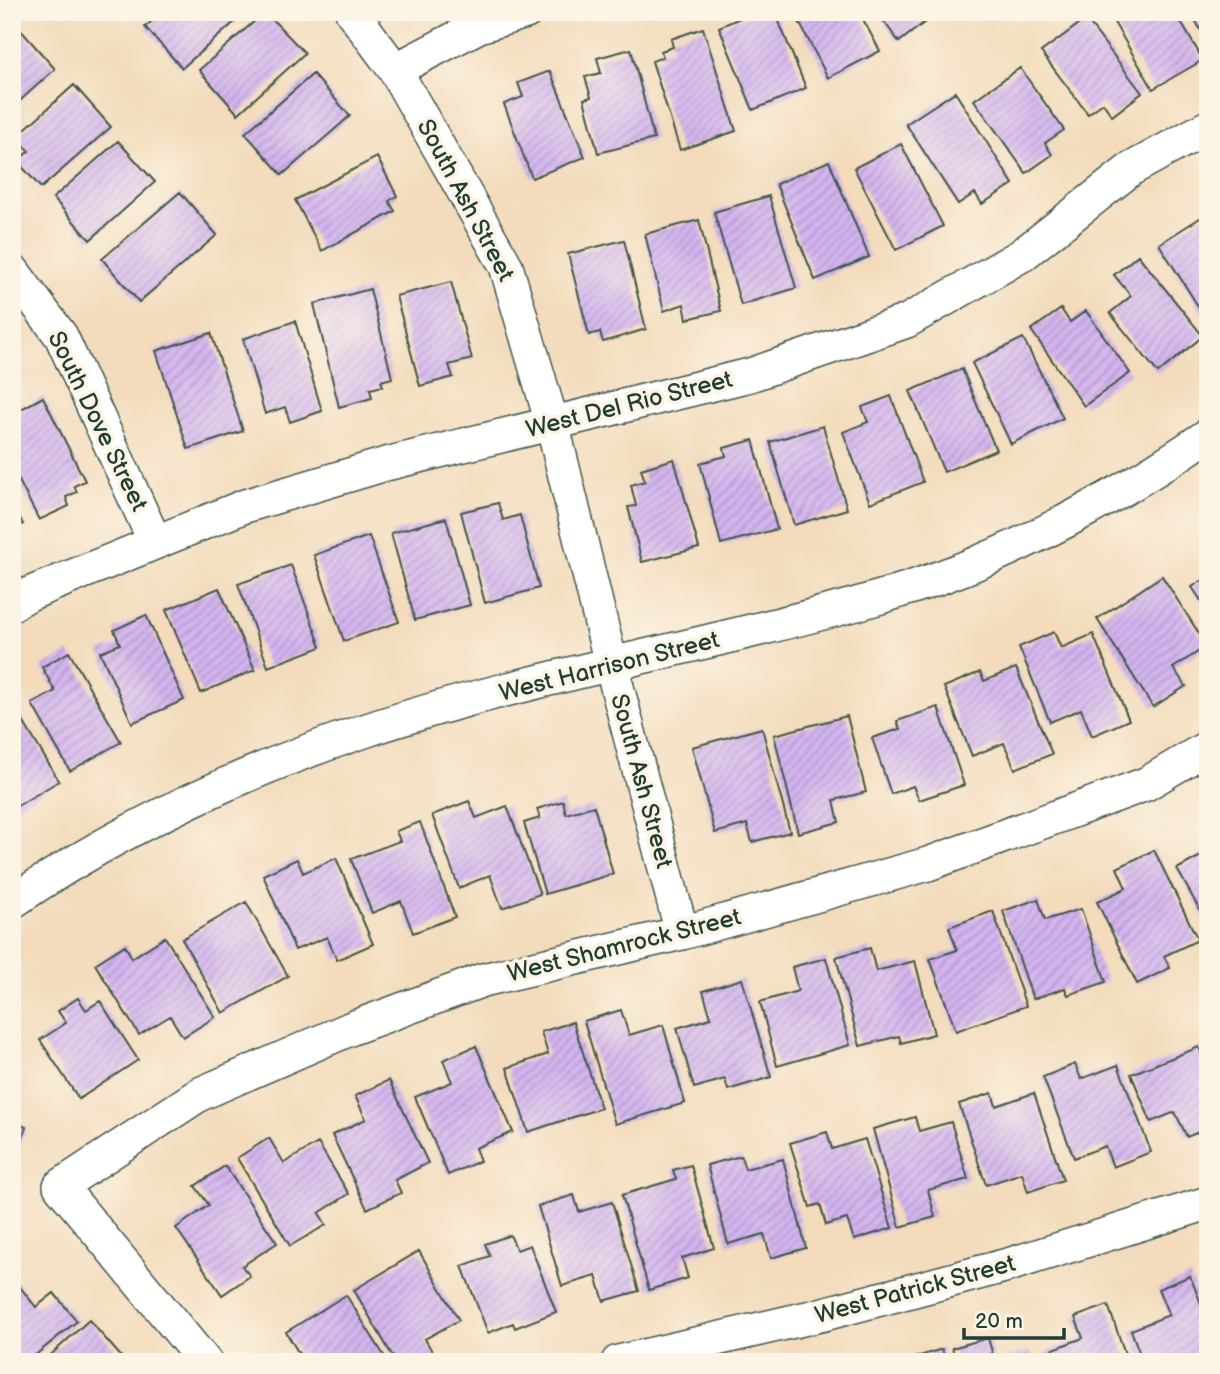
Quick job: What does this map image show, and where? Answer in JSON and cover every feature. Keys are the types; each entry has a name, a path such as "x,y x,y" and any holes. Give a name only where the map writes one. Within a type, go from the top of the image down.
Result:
{"street":[{"name":"South Ash Street","path":"352,12 395,70 506,266 552,423 611,664 682,933"},
{"path":"395,70 479,26 526,12"},
{"name":"West Del Rio Street","path":"12,604 29,594 154,540 245,506 347,476 750,375 907,321 1022,255 1130,169 1208,127"},
{"name":"South Dove Street","path":"12,270 61,336 154,540"},
{"name":"West Harrison Street","path":"12,902 75,859 141,823 242,775 388,724 611,664 845,608 957,571 1042,532 1175,458 1208,435"},
{"name":"West Shamrock Street","path":"205,1362 60,1186 200,1094 352,1028 483,980 682,933 928,864 1146,784 1208,747"},
{"name":"West Patrick Street","path":"618,1362 820,1315 995,1269 1208,1203"}],"building":[{"path":"162,12 246,12 182,68 145,27"},
{"path":"265,12 305,53 238,114 199,70"},
{"path":"754,12 775,12 806,88 753,110 719,27"},
{"path":"794,12 859,12 880,51 828,78"},
{"path":"877,12 938,12 899,42"},
{"path":"1108,12 1175,12 1203,60 1153,89"},
{"path":"1191,12 1208,12 1208,27 1201,31"},
{"path":"1086,19 1142,93 1112,116 1103,103 1088,114 1041,52"},
{"path":"18,27 55,69 12,108 12,32"},
{"path":"703,28 736,131 680,150 652,61 663,57 661,51 673,47 671,39"},
{"path":"631,49 654,139 598,153 584,99 591,97 585,77 601,73 597,58"},
{"path":"1020,68 1064,130 1045,143 1052,155 1026,173 974,100"},
{"path":"550,71 585,157 532,178 504,104 523,97 518,83"},
{"path":"313,74 350,116 282,175 245,133"},
{"path":"74,85 111,127 41,188 17,161 29,151 17,136"},
{"path":"955,92 1013,184 982,204 975,193 958,204 906,124"},
{"path":"118,141 155,182 90,240 53,198"},
{"path":"901,144 943,226 896,250 854,168"},
{"path":"377,157 397,196 389,201 395,211 322,251 295,200"},
{"path":"829,161 869,257 815,280 776,184"},
{"path":"180,192 217,235 139,302 102,259"},
{"path":"769,196 796,288 741,305 714,212"},
{"path":"1208,213 1208,322 1159,244"},
{"path":"699,220 721,311 687,319 684,304 664,311 645,234"},
{"path":"624,240 646,329 603,342 600,332 589,335 568,254"},
{"path":"1138,255 1203,336 1158,373 1110,313 1131,296 1114,275"},
{"path":"451,282 472,359 449,365 453,377 420,386 396,296"},
{"path":"370,289 392,378 381,381 383,386 370,389 372,398 339,407 314,304"},
{"path":"1061,309 1070,322 1086,311 1130,373 1084,406 1031,330"},
{"path":"295,321 322,411 290,422 285,407 265,414 243,339"},
{"path":"211,333 243,431 188,449 156,351"},
{"path":"1023,338 1063,418 1011,444 972,363"},
{"path":"962,369 996,450 944,472 910,391"},
{"path":"891,396 923,482 870,503 843,432 868,422 862,407"},
{"path":"43,397 85,481 74,486 77,492 66,497 69,506 39,520 12,467 12,414"},
{"path":"823,426 847,509 794,525 770,442"},
{"path":"753,440 777,529 721,544 700,463 726,456 724,448"},
{"path":"674,459 699,548 642,562 628,507 636,506 631,485 645,481 641,469"},
{"path":"498,503 503,520 520,515 539,588 485,603 461,512"},
{"path":"12,504 23,524 12,530"},
{"path":"446,518 470,605 415,620 391,533"},
{"path":"369,536 399,622 344,641 314,555"},
{"path":"291,565 321,647 268,667 238,584"},
{"path":"1162,576 1207,646 1173,668 1186,686 1153,707 1097,619"},
{"path":"1208,577 1208,611 1192,587"},
{"path":"219,588 255,670 201,693 166,610"},
{"path":"146,615 184,700 132,723 100,652 120,644 114,630"},
{"path":"1054,632 1061,648 1093,634 1129,720 1092,736 1081,709 1050,722 1019,647"},
{"path":"69,652 121,742 70,771 32,704 55,691 42,667"},
{"path":"1016,668 1052,754 1015,769 1004,743 972,756 944,687 980,672 984,681"},
{"path":"12,703 59,781 12,809"},
{"path":"938,707 964,785 919,800 913,786 891,794 872,738 900,729 897,721"},
{"path":"847,716 866,792 834,800 839,822 798,833 774,735"},
{"path":"762,728 790,832 752,842 747,824 715,833 692,747"},
{"path":"469,801 476,818 507,806 540,894 502,908 490,875 459,888 432,815"},
{"path":"563,801 566,814 594,806 613,874 545,894 524,823 540,818 537,809"},
{"path":"420,822 455,917 413,933 401,901 372,913 351,859 400,841 396,831"},
{"path":"1154,850 1198,940 1164,956 1170,968 1137,984 1097,902 1126,888 1117,868"},
{"path":"1208,852 1208,925 1177,869"},
{"path":"336,858 373,944 337,960 327,937 295,950 263,875 297,859 303,873"},
{"path":"1038,899 1045,920 1081,909 1106,982 1068,995 1065,988 1033,999 1003,911"},
{"path":"246,902 288,976 223,1013 182,939"},
{"path":"993,911 1026,1006 956,1031 930,959 957,950 949,927"},
{"path":"165,937 215,1017 183,1037 170,1016 139,1035 95,964 125,945 132,958"},
{"path":"870,948 876,971 915,961 934,1034 901,1043 899,1036 860,1046 836,957"},
{"path":"826,958 850,1045 777,1066 760,1002 798,991 792,967"},
{"path":"742,979 771,1077 728,1090 725,1079 694,1088 677,1028 711,1018 703,991"},
{"path":"78,998 86,1010 100,1001 138,1060 79,1099 40,1040 66,1023 58,1011"},
{"path":"621,1010 629,1035 663,1025 685,1103 615,1124 584,1021"},
{"path":"573,1022 601,1108 528,1132 507,1068 548,1054 541,1032"},
{"path":"476,1046 513,1132 475,1148 480,1161 448,1175 415,1097 452,1082 443,1060"},
{"path":"1199,1047 1208,1068 1208,1128 1187,1137 1175,1112 1151,1122 1131,1074"},
{"path":"1075,1064 1081,1079 1118,1065 1151,1152 1113,1167 1105,1146 1074,1158 1043,1077"},
{"path":"389,1080 428,1163 395,1180 401,1193 367,1209 332,1135 366,1119 355,1096"},
{"path":"992,1093 996,1106 1034,1093 1063,1180 1028,1192 1022,1173 986,1185 959,1104"},
{"path":"915,1117 919,1131 951,1122 968,1179 928,1190 935,1217 900,1227 873,1129"},
{"path":"12,1122 26,1127 13,1166 12,1166"},
{"path":"827,1132 832,1149 865,1139 892,1228 854,1240 847,1219 826,1225 820,1204 810,1207 790,1143"},
{"path":"269,1138 284,1163 318,1143 349,1194 319,1213 326,1225 290,1246 237,1158"},
{"path":"741,1156 745,1169 783,1159 806,1248 771,1258 764,1234 728,1244 707,1165"},
{"path":"691,1165 714,1248 682,1258 688,1278 649,1290 622,1195 676,1179 673,1170"},
{"path":"225,1166 277,1243 242,1266 250,1276 222,1295 176,1228 209,1205 195,1186"},
{"path":"574,1195 579,1212 612,1202 639,1291 604,1301 596,1276 562,1286 538,1206"},
{"path":"510,1235 517,1250 530,1245 556,1312 515,1328 513,1323 488,1333 462,1266 490,1256 485,1244"},
{"path":"419,1251 459,1320 425,1339 437,1360 396,1362 354,1290"},
{"path":"1190,1276 1208,1321 1208,1353 1197,1358 1198,1362 1143,1362 1131,1330 1169,1315 1158,1289"},
{"path":"12,1277 36,1307 54,1293 77,1321 27,1362 12,1362"},
{"path":"346,1295 388,1362 304,1362 286,1332"},
{"path":"1108,1305 1128,1362 1046,1362 1043,1353 1083,1338 1075,1317"},
{"path":"89,1320 126,1362 43,1362"},
{"path":"988,1338 995,1362 956,1362 952,1348"},
{"path":"942,1349 946,1362 904,1362 904,1361"},
{"path":"1030,1351 1033,1362 995,1362 995,1361"}]}
